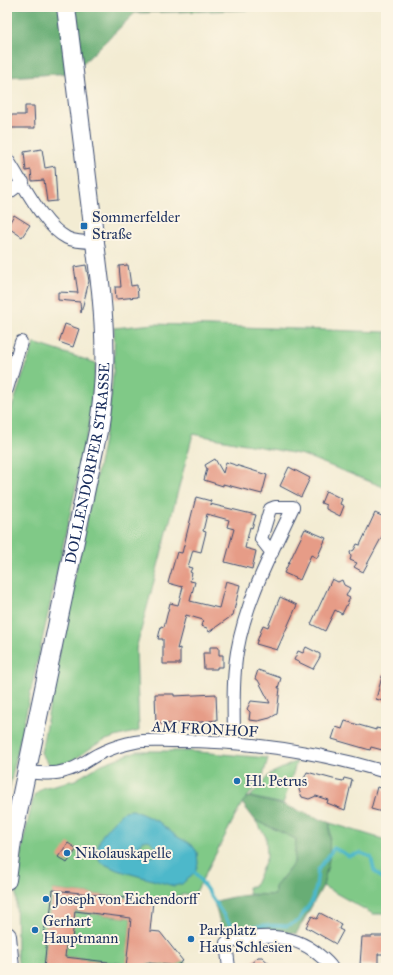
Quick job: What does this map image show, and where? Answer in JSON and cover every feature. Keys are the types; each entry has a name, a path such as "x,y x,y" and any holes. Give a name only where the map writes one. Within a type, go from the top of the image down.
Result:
{"main road":[{"name":"DOLLENDORFER STRASSE","path":"7,880 12,840 98,431 104,394 106,337 66,7"},
{"path":"7,936 10,968"}],"street":[{"path":"7,159 23,182 38,208 56,230 68,238 95,242"},
{"path":"7,194 23,182"},
{"path":"7,389 21,342"},
{"path":"234,743 234,680 237,652 250,603 272,553"},
{"name":"AM FRONHOF","path":"26,772 65,772 82,765 102,752 135,742 184,741 234,743 364,765 386,772"},
{"path":"229,968 226,943 237,940 275,936 296,940 314,950 332,968"}],"green space":[{"path":"7,7 348,7 135,13 73,73 7,77"},
{"path":"154,324 386,332 386,488 303,455 193,434 136,649 139,731 106,740 68,762 50,765 41,753 72,590 105,433 113,381 114,328"},
{"path":"34,343 96,363 89,428 7,799 7,422"},
{"path":"137,751 187,751 268,758 262,780 242,803 196,892 153,901 53,890 49,926 45,926 47,938 44,968 19,968 17,955 16,893 24,838 34,795 42,788 75,780 102,764"},
{"path":"297,761 283,804 250,797 270,774"},
{"path":"248,797 284,805 330,823 329,859 323,886 296,934 280,931 244,933 221,926 214,902 244,896 275,895 275,887 294,863 296,839 255,820 242,803"},
{"path":"255,820 296,839 294,863 275,887 275,895 249,894 248,887 254,887 267,857 266,837"},
{"path":"330,823 386,840 386,914 373,914 323,886 329,859"},
{"path":"54,909 131,918 127,964 49,955 50,947 66,949 67,940 72,940 73,928"},
{"path":"183,961 192,968 147,968 147,963 176,966"}],"water":[{"path":"133,810 159,822 176,836 192,845 197,852 198,864 195,872 182,884 174,886 117,870 100,862 98,846 100,840 103,834 124,811","holes":["149,840 158,849 156,855 151,857 146,855 141,856 137,853 137,849 143,841"]}],"building":[{"path":"25,106 34,106 35,128 7,128 7,115 25,115"},
{"path":"42,149 45,168 55,166 57,201 47,202 44,180 32,181 31,170 26,171 24,152"},
{"path":"14,215 30,225 22,237 7,227"},
{"path":"86,265 89,281 81,313 80,302 58,300 58,292 78,293 74,267"},
{"path":"128,265 131,286 137,285 138,297 116,299 115,287 121,287 119,266"},
{"path":"65,324 79,329 73,347 59,342"},
{"path":"215,459 223,473 226,462 267,475 262,494 223,484 223,486 204,480 207,469 205,465"},
{"path":"289,467 310,478 301,497 280,486"},
{"path":"326,491 342,499 340,504 344,506 340,516 326,509 326,505 321,503"},
{"path":"196,497 211,501 210,504 256,515 252,528 250,527 245,548 256,551 252,569 225,562 234,529 227,527 229,520 207,514 203,531 206,532 201,552 193,550 188,567 192,568 190,572 192,573 190,581 195,582 190,601 219,608 226,581 240,585 233,615 209,632 207,628 201,626 203,620 186,615 177,649 180,648 180,664 163,664 163,639 158,639 161,626 164,627 170,603 178,605 183,587 168,583 177,552 182,553"},
{"path":"375,513 386,518 386,529 363,572 354,567 357,563 350,560 350,552 354,550 357,544 360,545"},
{"path":"305,529 326,538 317,558 311,555 300,580 284,573"},
{"path":"332,579 338,582 342,580 344,585 350,588 346,596 350,598 342,614 335,610 325,631 311,624"},
{"path":"280,597 297,605 277,650 256,644 263,625 268,627"},
{"path":"210,647 219,647 219,655 223,655 223,667 217,667 217,669 204,669 203,653 210,653"},
{"path":"306,647 320,654 320,657 313,669 294,660 298,651 303,653"},
{"path":"258,670 281,678 278,688 280,688 277,714 270,718 258,721 249,720 250,712 247,709 251,701 270,703 258,680 255,679"},
{"path":"383,673 386,673 386,702 376,699"},
{"path":"155,694 174,694 174,696 216,694 217,720 193,723 156,724"},
{"path":"345,721 376,730 376,728 386,730 386,751 371,747 370,750 332,739 336,727 342,729"},
{"path":"307,772 343,781 344,778 352,780 345,810 327,803 328,800 316,796 309,799 302,797 299,790"},
{"path":"377,787 386,790 386,813 371,809"},
{"name":"Nikolauskapelle","path":"68,843 77,849 67,863 58,857"},
{"path":"53,890 153,901 150,931 160,932 183,961 176,966 147,963 147,968 126,968 131,918 75,911 72,940 67,940 65,957 108,962 108,968 44,968 47,938 44,938 45,926 49,926"},
{"path":"320,913 341,924 339,929 343,931 336,944 306,927 312,916 317,919"},
{"path":"385,936 385,954 378,954 378,965 360,965 362,937"},
{"path":"258,957 262,957 274,968 246,968"}],"waterway":[{"path":"191,871 195,872 231,926 235,929 265,925 287,926 298,921 312,901 316,887 318,870 334,848 349,856 361,853 371,857 374,870 386,883"}],"place":[{"name":"Sommerfelder Straße","path":"84,226"},
{"name":"Hl. Petrus","path":"237,781"},
{"name":"Nikolauskapelle","path":"67,853"},
{"name":"Joseph von Eichendorff","path":"46,899"},
{"name":"Gerhart Hauptmann","path":"35,930"},
{"name":"Parkplatz Haus Schlesien","path":"191,939"}]}
